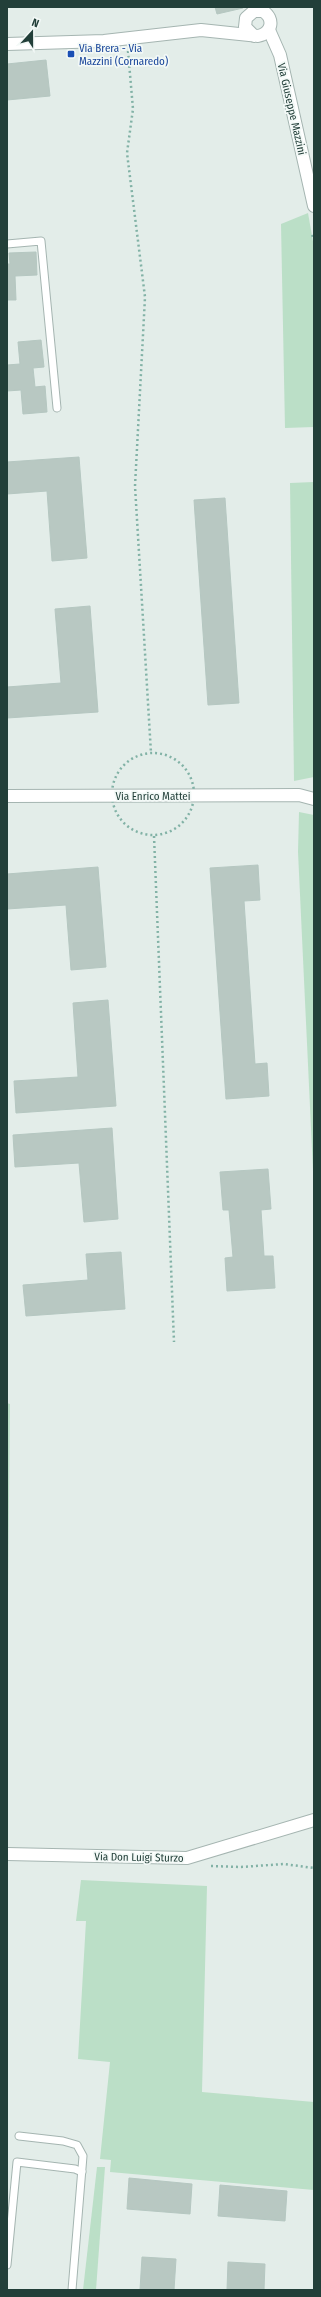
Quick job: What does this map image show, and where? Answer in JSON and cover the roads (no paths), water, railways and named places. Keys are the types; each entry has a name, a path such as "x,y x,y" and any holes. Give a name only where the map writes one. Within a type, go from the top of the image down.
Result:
{"street":[{"path":"212,31 238,23 252,12 267,10 271,22 265,34"},
{"path":"252,12 245,27 265,34"},
{"path":"7,44 104,41 180,31 265,34"},
{"name":"Via Giuseppe Mazzini","path":"265,34 280,55 314,206"},
{"name":"Via Enrico Mattei","path":"299,795 314,790"},
{"name":"Via Enrico Mattei","path":"7,796 299,795 314,799"},
{"name":"Via Don Luigi Sturzo","path":"7,1854 187,1858 314,1820"}],"lane":[{"path":"7,244 41,242 57,408"},
{"path":"19,2136 63,2141 77,2145 83,2156 72,2290"},
{"path":"7,2265 17,2162 75,2169 82,2172"}],"place":[{"name":"Via Brera - Via Mazzini (Cornaredo)","path":"71,54"}]}
